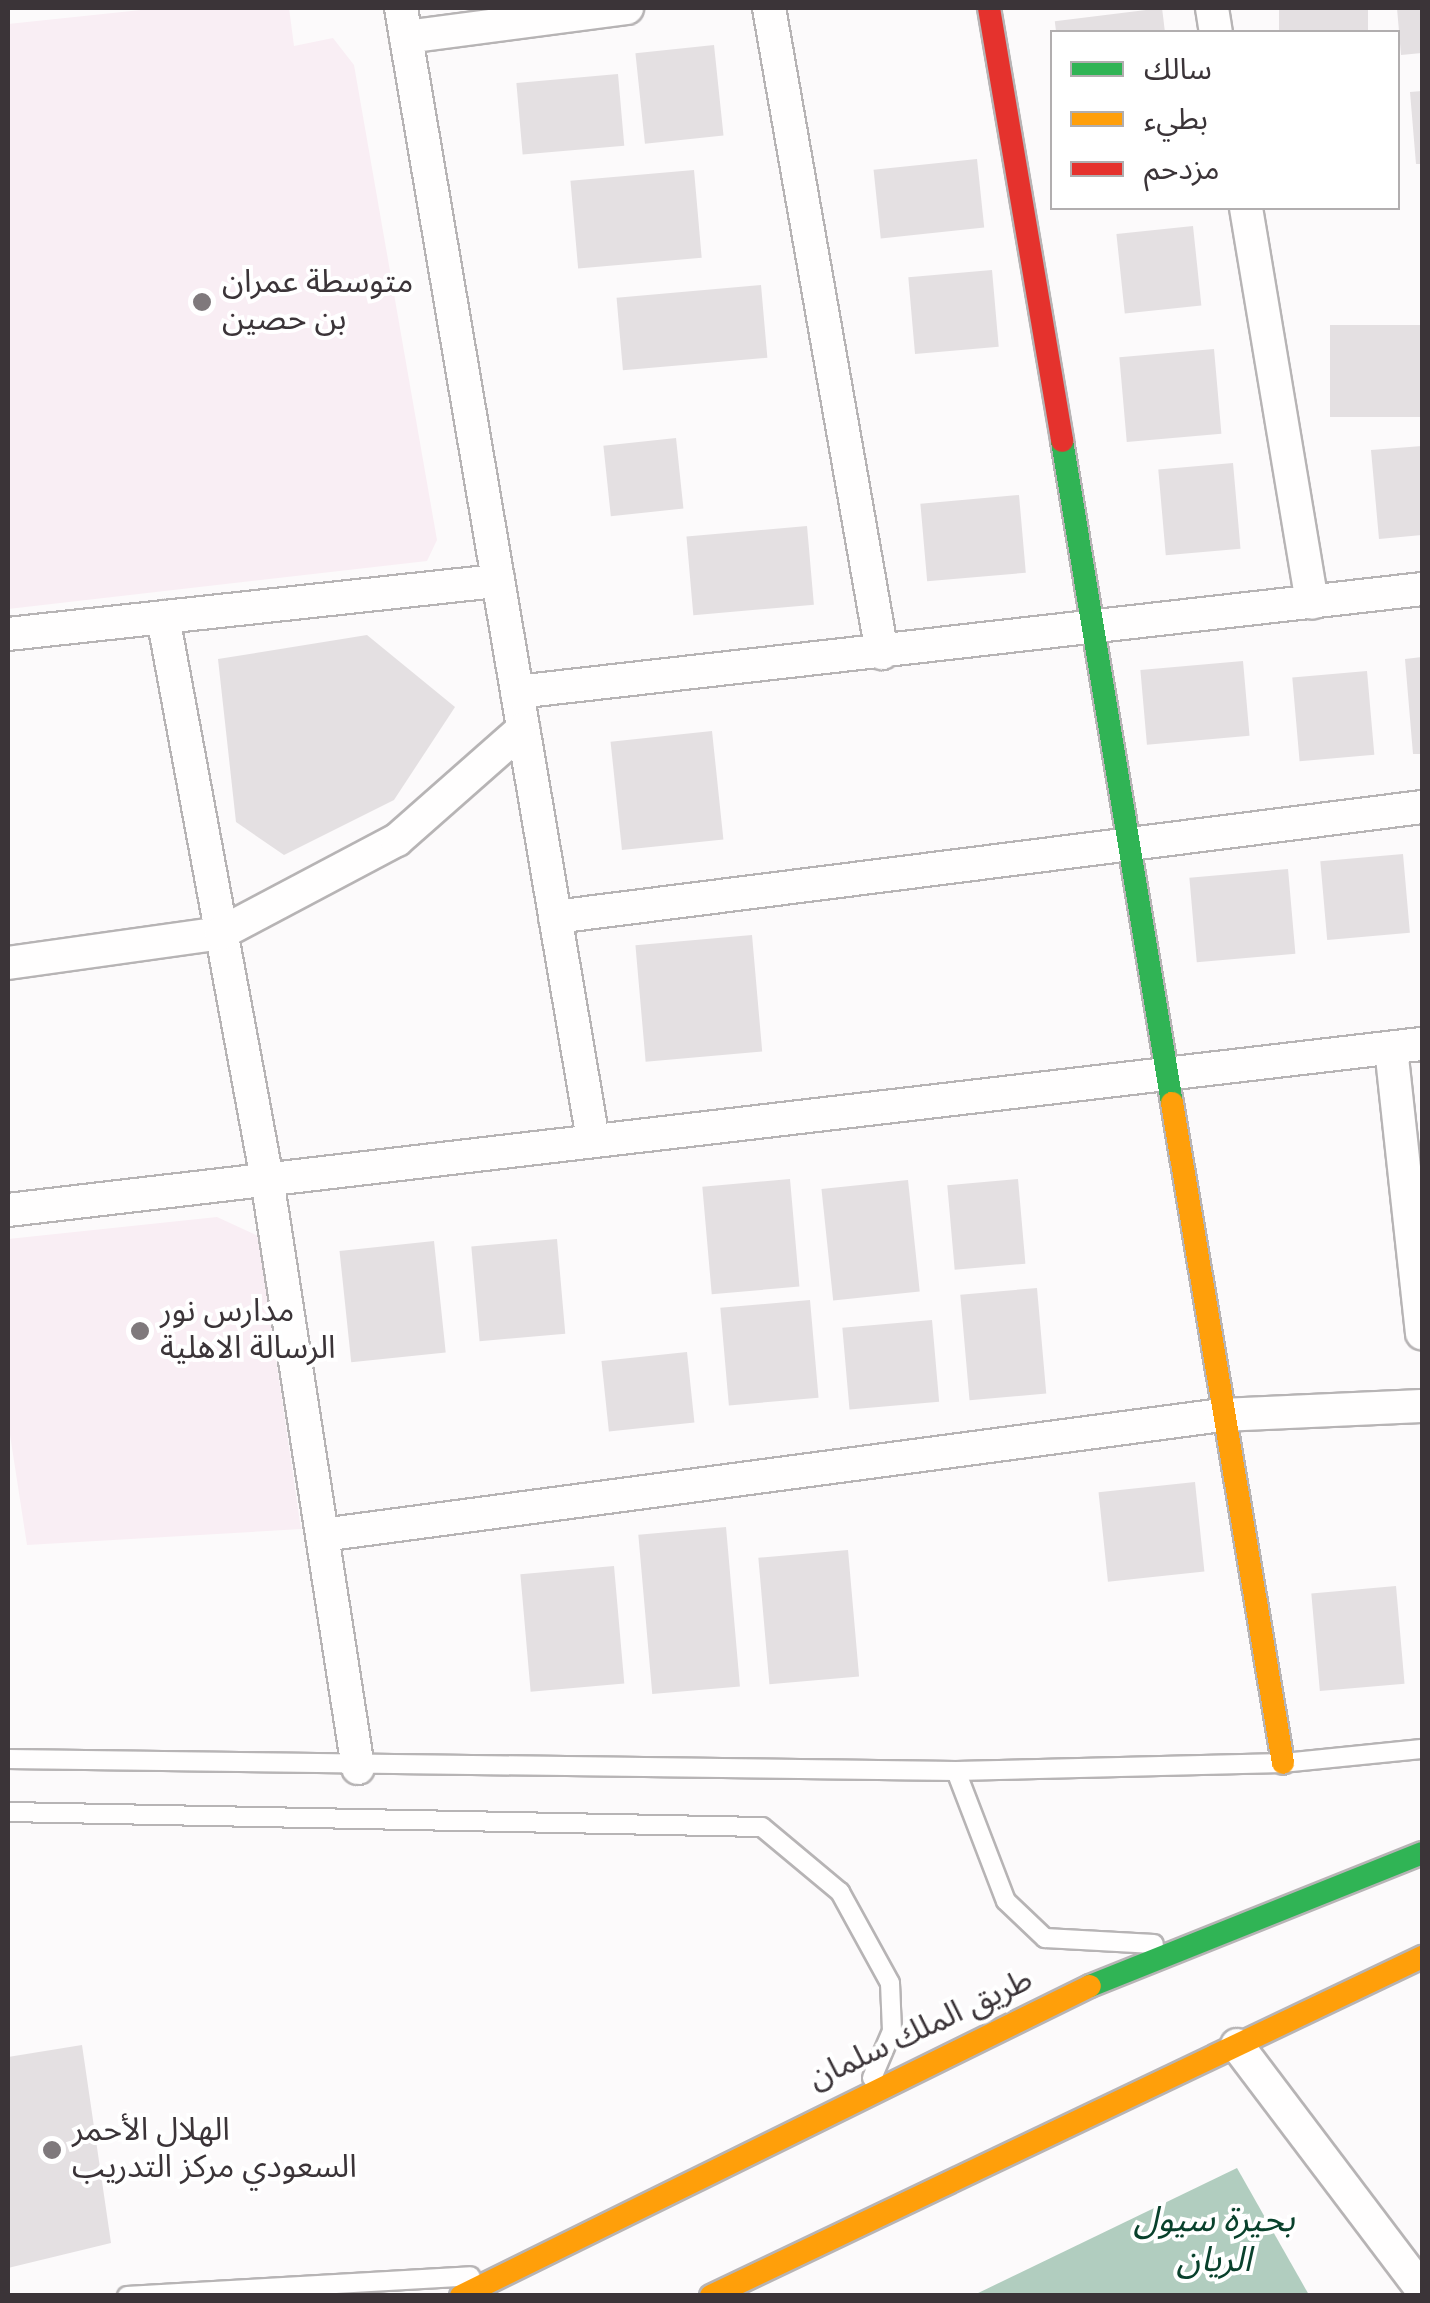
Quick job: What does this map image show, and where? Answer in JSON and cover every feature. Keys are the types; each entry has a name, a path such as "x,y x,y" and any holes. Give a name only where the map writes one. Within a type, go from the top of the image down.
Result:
{"street":[{"path":"593,1140 403,22 627,8"},
{"path":"769,8 882,652"},
{"path":"989,8 1221,1416 1283,1763"},
{"path":"1246,210 1312,603"},
{"path":"8,634 498,582"},
{"path":"516,692 1092,630 1422,589"},
{"path":"163,617 267,1179 358,1768"},
{"path":"8,963 221,932 397,840 523,729"},
{"path":"555,917 1422,807"},
{"path":"8,1210 1406,1046 1422,1333"},
{"path":"322,1534 1221,1416 1422,1406"},
{"name":"طريق الملك سلمان","path":"461,2296 866,2090 1179,1945 1422,1853"},
{"path":"711,2296 1422,1957"},
{"path":"1237,2045 1386,2004"},
{"path":"1237,2045 1422,2290"}],"lane":[{"path":"8,1759 358,1768 956,1771 1283,1763 1422,1748"},
{"path":"956,1771 1006,1901 1046,1938 1179,1945"},
{"path":"8,1812 762,1827 840,1892 890,1984 892,2031 866,2090"},
{"path":"127,2296 505,2274"}],"shaded area":[{"name":"متوسطة عمران بن حصين","path":"160,8 289,8 294,46 333,38 354,65 437,540 427,561 8,609 8,24"},
{"name":"مدارس نور الرسالة الاهلية","path":"217,1217 258,1236 301,1529 27,1545 8,1422 8,1239"}],"water":[{"name":"بحيرة سيول الريان","path":"1237,2168 1309,2295 974,2295"}],"building":[{"path":"1162,8 1165,30 1056,30 1055,21"},
{"path":"1279,8 1368,8 1368,30 1279,30"},
{"path":"1397,8 1422,8 1422,53 1401,55"},
{"path":"714,45 724,136 645,144 635,53"},
{"path":"618,74 624,146 523,155 516,83"},
{"path":"1422,91 1422,164 1416,164 1410,92"},
{"path":"977,159 984,228 881,238 874,170"},
{"path":"694,170 702,258 578,268 570,181"},
{"path":"1193,226 1201,306 1125,314 1116,234"},
{"path":"992,270 999,347 915,354 908,277"},
{"path":"761,285 767,358 623,370 617,298"},
{"path":"1330,325 1422,325 1422,417 1330,417"},
{"path":"1214,349 1221,434 1127,442 1119,357"},
{"path":"676,438 683,509 611,516 603,446"},
{"path":"1422,446 1422,535 1379,539 1371,450"},
{"path":"1233,463 1240,549 1166,555 1158,470"},
{"path":"1019,495 1026,573 927,581 920,504"},
{"path":"807,526 814,605 693,615 686,537"},
{"path":"367,635 455,707 394,800 284,855 236,822 218,659"},
{"path":"1422,657 1422,754 1413,754 1405,659"},
{"path":"1243,661 1250,736 1147,745 1140,670"},
{"path":"1367,671 1374,755 1300,761 1292,678"},
{"path":"712,731 723,839 622,850 611,742"},
{"path":"1403,854 1410,933 1327,940 1320,861"},
{"path":"1288,869 1295,954 1197,962 1189,878"},
{"path":"752,935 762,1052 646,1062 635,945"},
{"path":"790,1179 799,1287 712,1294 702,1187"},
{"path":"1018,1179 1025,1264 955,1270 947,1185"},
{"path":"908,1180 920,1291 833,1300 821,1189"},
{"path":"557,1239 565,1334 480,1341 471,1246"},
{"path":"434,1241 446,1352 351,1362 340,1251"},
{"path":"1037,1288 1046,1394 970,1400 960,1295"},
{"path":"810,1300 819,1398 729,1405 720,1308"},
{"path":"932,1320 939,1402 849,1410 842,1328"},
{"path":"687,1352 694,1423 609,1432 601,1361"},
{"path":"1195,1482 1204,1572 1108,1582 1099,1492"},
{"path":"726,1527 740,1686 652,1694 638,1535"},
{"path":"848,1550 859,1677 769,1684 758,1558"},
{"path":"614,1566 624,1684 531,1692 520,1574"},
{"path":"1396,1586 1405,1684 1320,1691 1311,1593"},
{"name":"الهلال الأحمر السعودي مركز التدريب","path":"82,2045 111,2243 8,2268 8,2057"}],"traffic: fast":[{"path":"1062,441 1172,1103"},
{"path":"1090,1986 1422,1853"}],"traffic: slow":[{"path":"1172,1103 1283,1763"},
{"path":"711,2296 1422,1957"},
{"path":"461,2296 1090,1986"}],"traffic: jam":[{"path":"989,8 1062,441"}],"place":[{"name":"متوسطة عمران بن حصين","path":"202,302"},
{"name":"مدارس نور الرسالة الاهلية","path":"140,1331"},
{"name":"الهلال الأحمر السعودي مركز التدريب","path":"52,2150"}]}
